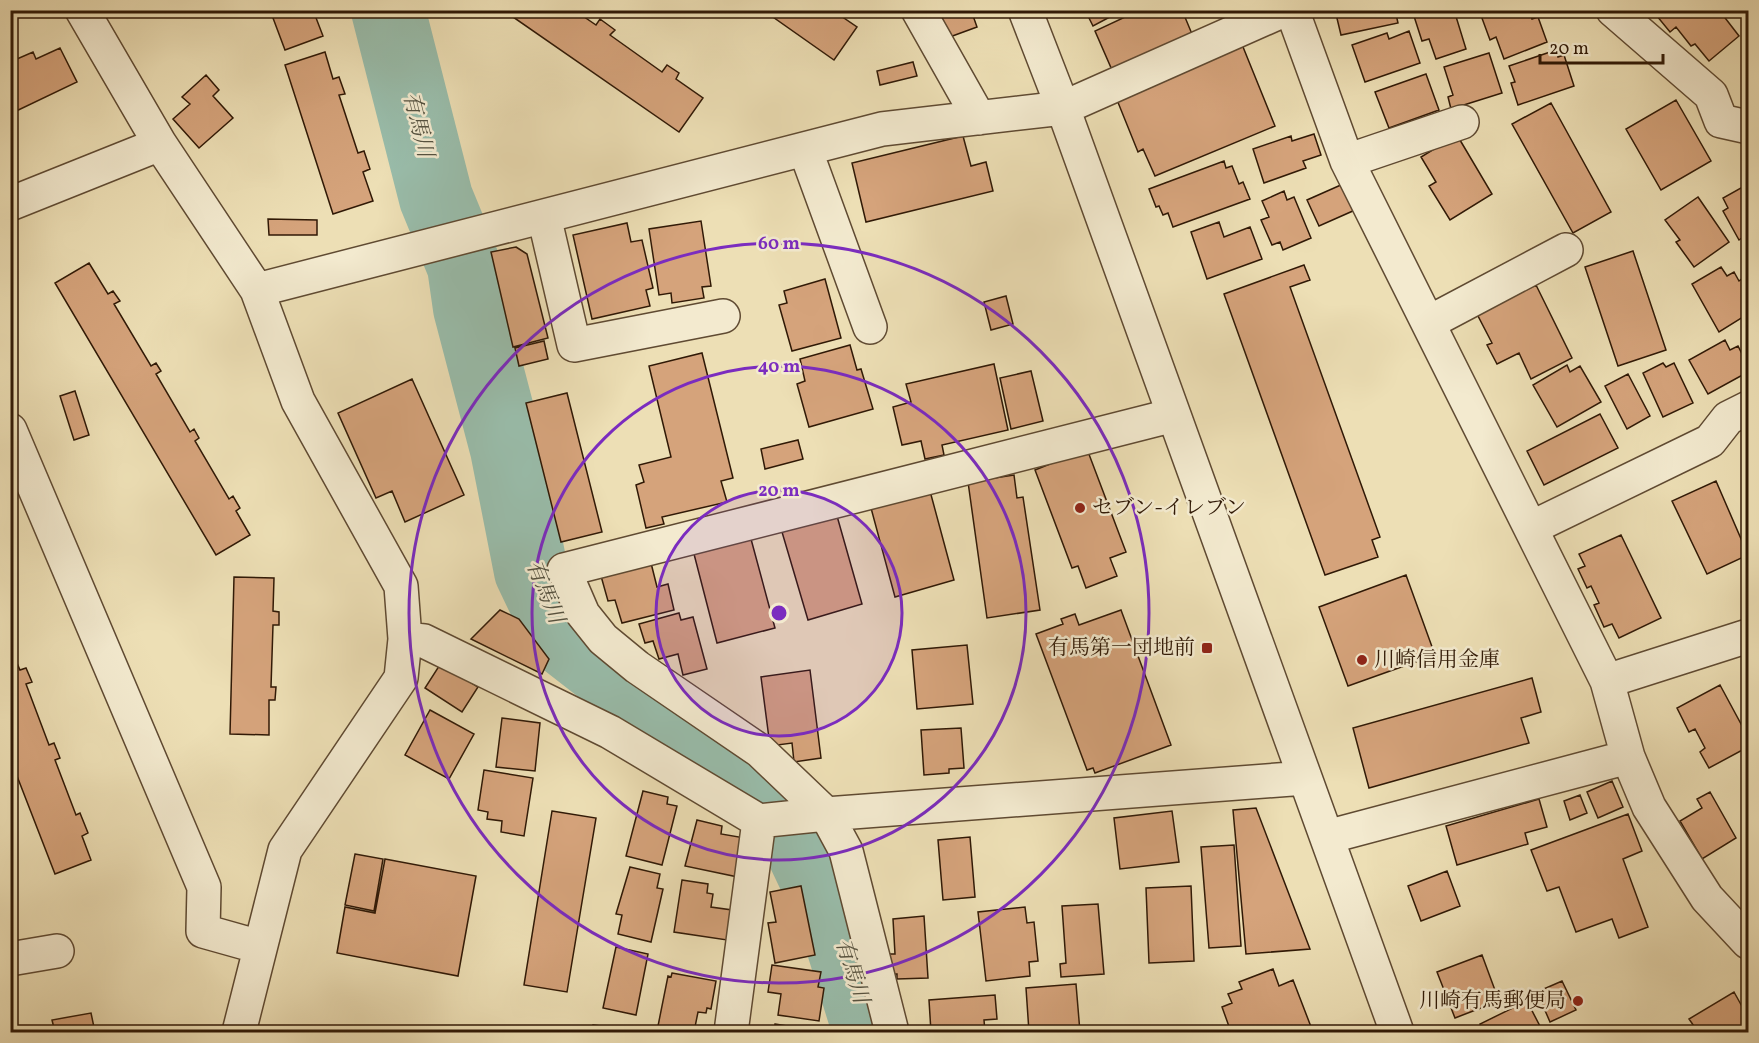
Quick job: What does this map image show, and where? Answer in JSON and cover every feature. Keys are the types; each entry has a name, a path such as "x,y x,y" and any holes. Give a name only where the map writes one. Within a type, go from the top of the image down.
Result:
{"street":[{"path":"82,10 160,144 257,290 298,401 401,586 405,639 400,678 285,850 239,1032"},
{"path":"918,10 979,118"},
{"path":"1025,10 1063,108 1397,1032"},
{"path":"257,290 882,129 1063,108 1284,10"},
{"path":"1292,10 1347,160 1607,681 1628,757 1649,807 1707,898 1749,942"},
{"path":"1613,10 1711,95 1735,124"},
{"path":"1347,160 1462,122"},
{"path":"10,204 160,144"},
{"path":"805,148 870,327"},
{"path":"544,216 574,345 723,316"},
{"path":"1428,323 1566,250"},
{"path":"1531,528 1710,441 1728,418 1749,408"},
{"path":"892,1032 846,851 760,751 637,667 603,639 583,614 564,570 1174,416"},
{"path":"10,429 204,886 203,932 260,946"},
{"path":"1607,681 1749,636"},
{"path":"405,639 424,641 610,732 764,821 816,815 1305,778"},
{"path":"1327,837 1628,757"},
{"path":"730,1032 764,821"},
{"path":"10,959 57,951"}],"building":[{"path":"270,10 313,10 323,36 285,50"},
{"path":"503,10 574,10 596,25 600,19 615,30 610,35 662,72 667,65 679,73 676,79 703,98 679,132"},
{"path":"763,10 832,10 857,27 834,60"},
{"path":"937,10 971,10 977,27 947,38"},
{"path":"1085,10 1123,10 1093,26"},
{"path":"1140,10 1182,10 1192,34 1112,70 1095,31"},
{"path":"1335,10 1395,10 1398,23 1341,35"},
{"path":"1412,10 1454,10 1466,49 1436,59 1429,39 1422,41"},
{"path":"1479,10 1529,10 1532,19 1538,17 1547,42 1504,59 1496,37 1490,40"},
{"path":"1652,10 1719,10 1739,36 1709,61 1695,44 1691,46 1676,27 1670,32"},
{"path":"1409,31 1420,63 1365,82 1352,45 1387,33 1389,39"},
{"path":"1241,42 1275,126 1155,176 1143,149 1138,152 1115,95"},
{"path":"60,48 77,82 10,114 10,62 33,52 36,59"},
{"path":"1556,50 1558,57 1564,55 1574,86 1518,105 1511,83 1515,82 1509,66"},
{"path":"325,52 333,79 339,77 345,94 339,95 358,153 364,151 370,169 363,172 373,201 333,214 285,65"},
{"path":"1489,53 1502,93 1451,109 1448,97 1453,95 1444,67"},
{"path":"913,62 917,76 880,85 877,71"},
{"path":"1426,74 1439,110 1389,128 1375,92"},
{"path":"206,75 219,90 213,96 233,118 199,148 173,119 190,104 182,97"},
{"path":"1676,100 1711,161 1661,190 1626,129"},
{"path":"1551,103 1611,212 1573,233 1512,124"},
{"path":"1314,134 1321,155 1303,161 1306,168 1264,183 1253,149 1291,136 1292,141"},
{"path":"1457,135 1492,194 1450,220 1429,186 1436,182 1421,157"},
{"path":"963,136 971,166 986,162 993,191 866,222 852,163"},
{"path":"1224,161 1226,168 1232,166 1239,184 1243,182 1250,199 1173,227 1168,213 1163,215 1159,206 1156,207 1149,189"},
{"path":"1343,184 1355,210 1319,226 1307,200"},
{"path":"1748,184 1748,240 1746,235 1739,240 1723,211 1728,208 1723,198"},
{"path":"1284,191 1287,200 1294,197 1311,238 1283,250 1280,242 1272,245 1261,220 1269,217 1262,201"},
{"path":"1698,197 1729,242 1694,267 1676,242 1680,240 1665,220"},
{"path":"268,219 317,220 317,235 269,235"},
{"path":"701,221 711,286 702,287 704,298 672,303 671,293 659,295 649,229"},
{"path":"1219,222 1224,237 1250,227 1262,259 1207,279 1191,232"},
{"path":"627,223 631,242 642,240 653,288 646,290 650,306 592,319 573,235"},
{"path":"516,247 527,254 548,338 513,347 491,252"},
{"path":"1633,251 1666,350 1618,366 1585,267"},
{"path":"89,263 108,294 113,291 120,301 114,304 151,366 156,363 161,371 156,374 190,432 194,429 199,438 195,441 229,499 233,496 240,508 236,511 250,535 216,555 55,283"},
{"path":"1304,265 1310,280 1290,287 1380,537 1372,540 1378,557 1325,575 1224,294"},
{"path":"1721,267 1727,276 1734,272 1739,281 1743,278 1748,288 1748,296 1745,298 1748,314 1719,332 1692,284"},
{"path":"825,279 841,338 792,351 779,305 787,303 784,291"},
{"path":"1536,285 1572,358 1531,379 1519,353 1497,364 1487,345 1492,343 1477,314"},
{"path":"1006,296 1013,324 991,330 984,302"},
{"path":"1725,340 1730,350 1738,346 1748,366 1748,372 1708,394 1689,360"},
{"path":"544,341 548,359 519,366 515,348"},
{"path":"850,345 857,370 861,369 873,409 809,427 797,384 805,381 800,359"},
{"path":"702,353 733,478 721,481 727,502 662,517 664,524 646,528 636,485 644,482 639,465 671,457 649,366"},
{"path":"1663,363 1666,367 1674,363 1693,403 1663,417 1643,373"},
{"path":"994,364 1008,430 942,445 944,455 925,459 921,441 902,445 893,407 911,402 906,384"},
{"path":"1567,365 1570,372 1580,366 1601,402 1557,427 1533,385"},
{"path":"1031,371 1043,421 1011,429 1000,378"},
{"path":"1628,374 1650,416 1627,429 1605,386"},
{"path":"412,379 464,495 405,522 392,491 376,498 338,413"},
{"path":"75,391 89,435 74,440 60,396"},
{"path":"567,393 602,532 561,542 526,403"},
{"path":"1600,414 1618,448 1544,485 1527,451"},
{"path":"798,440 803,459 765,469 761,449"},
{"path":"1087,449 1126,552 1110,558 1117,576 1086,588 1078,566 1072,568 1035,470"},
{"path":"1014,475 1017,498 1023,497 1040,610 987,618 968,482"},
{"path":"1716,481 1748,555 1707,574 1672,501"},
{"path":"930,491 954,580 895,597 871,508"},
{"path":"837,516 862,604 808,620 782,532"},
{"path":"1621,535 1661,618 1619,638 1612,624 1604,627 1594,605 1599,603 1591,586 1587,588 1578,569 1585,566 1579,554"},
{"path":"751,539 775,628 717,643 694,554"},
{"path":"651,563 657,587 668,584 674,610 622,623 615,600 608,601 601,576"},
{"path":"1406,575 1435,655 1348,686 1319,607"},
{"path":"234,577 274,578 273,611 279,612 279,625 273,625 271,687 276,687 275,700 269,700 269,735 230,734"},
{"path":"500,610 519,619 549,659 542,674 471,639"},
{"path":"1121,610 1171,745 1095,773 1093,768 1087,770 1036,634 1063,624 1061,619 1075,614 1079,625"},
{"path":"679,613 681,620 693,617 707,669 683,675 678,654 659,659 653,641 645,643 639,624"},
{"path":"967,645 973,704 917,709 912,650"},
{"path":"10,647 20,670 26,668 32,682 26,684 49,745 54,743 60,758 55,760 76,815 80,813 88,833 82,836 91,860 55,874 10,758"},
{"path":"441,663 478,687 462,712 425,688"},
{"path":"810,670 821,758 794,762 792,743 770,746 761,677"},
{"path":"1532,678 1541,712 1521,718 1529,743 1369,788 1353,728"},
{"path":"1720,685 1748,737 1748,747 1709,768 1700,752 1705,748 1695,729 1689,732 1677,708"},
{"path":"430,710 474,734 449,779 405,755"},
{"path":"502,718 540,723 535,771 496,767"},
{"path":"961,728 964,768 949,769 949,773 924,775 921,730"},
{"path":"484,770 533,778 524,836 501,832 502,821 487,819 488,812 478,810"},
{"path":"1612,781 1623,807 1598,818 1587,792"},
{"path":"643,791 668,797 667,804 677,806 662,865 626,856"},
{"path":"1710,792 1736,838 1702,859 1680,821 1702,808 1697,799"},
{"path":"1580,795 1587,813 1570,820 1564,801"},
{"path":"1539,799 1547,827 1525,833 1528,844 1457,865 1446,826"},
{"path":"1256,808 1310,949 1246,954 1233,810"},
{"path":"552,811 596,818 567,992 524,985"},
{"path":"1172,811 1179,862 1120,869 1114,818"},
{"path":"1628,814 1642,851 1623,859 1648,927 1619,938 1612,919 1576,932 1559,887 1547,891 1531,850"},
{"path":"697,820 722,826 721,834 745,838 738,877 685,866"},
{"path":"970,837 975,897 943,900 938,840"},
{"path":"1234,845 1241,946 1209,948 1201,847"},
{"path":"355,854 383,859 374,911 345,905"},
{"path":"385,859 476,876 458,976 337,953 345,907 375,913"},
{"path":"630,867 660,874 657,888 663,889 651,942 618,934 622,915 616,914"},
{"path":"1447,871 1460,906 1421,921 1408,886"},
{"path":"682,880 708,884 707,893 713,894 711,907 732,910 727,940 674,932"},
{"path":"801,886 815,955 775,963 768,923 776,922 770,892"},
{"path":"1191,886 1194,961 1149,963 1146,888"},
{"path":"1098,904 1104,974 1061,977 1060,964 1066,963 1062,906"},
{"path":"1025,907 1027,923 1034,922 1038,961 1029,962 1030,976 986,981 978,912"},
{"path":"924,916 928,978 897,979 897,974 887,974 886,954 895,954 893,919"},
{"path":"616,947 648,954 636,1015 603,1008"},
{"path":"1482,955 1499,1001 1455,1018 1437,972"},
{"path":"772,965 821,972 818,987 824,988 819,1021 778,1015 781,994 768,992"},
{"path":"1273,969 1279,986 1293,980 1313,1032 1231,1032 1222,1007 1232,1003 1228,994 1242,989 1239,982"},
{"path":"672,973 716,981 711,1009 707,1008 706,1013 698,1012 694,1032 658,1026 668,976 671,977"},
{"path":"1562,981 1576,1010 1550,1022 1537,992"},
{"path":"1076,984 1080,1032 1029,1032 1026,988"},
{"path":"1734,992 1744,1010 1748,1007 1748,1032 1698,1032 1689,1019"},
{"path":"995,995 997,1019 984,1020 985,1032 931,1032 929,1000"},
{"path":"1527,1001 1543,1032 1484,1032 1480,1024"},
{"path":"91,1013 95,1032 55,1032 52,1020"},
{"path":"775,1024 824,1032 774,1032"},
{"path":"593,1025 648,1032 592,1032"}],"waterway":[{"name":"有馬川","path":"388,10 436,198 464,266 470,308 507,449 531,571 563,638 772,801 797,838 834,916 870,1032"}],"place":[{"name":"セブン-イレブン","path":"1080,508"},
{"name":"有馬第一団地前","path":"1207,648"},
{"name":"川崎信用金庫","path":"1362,660"},
{"name":"川崎有馬郵便局","path":"1578,1001"}]}
